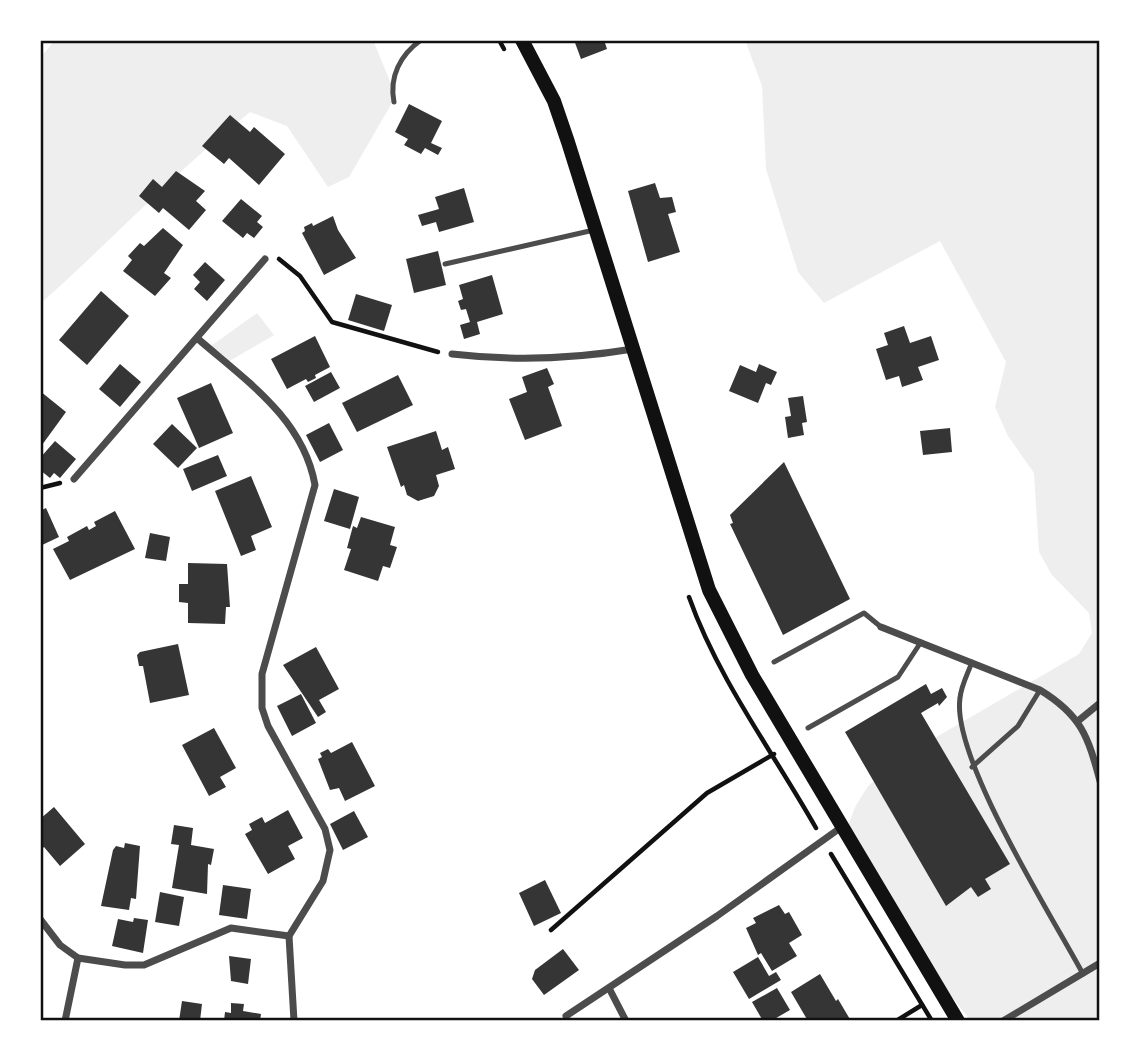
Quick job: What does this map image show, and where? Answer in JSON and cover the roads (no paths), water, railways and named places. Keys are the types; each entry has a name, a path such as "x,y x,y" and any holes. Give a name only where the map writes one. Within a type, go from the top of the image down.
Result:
{"main road":[{"path":"522,40 554,101 709,590 752,675 958,1021"}],"street":[{"path":"74,479 265,260"},
{"path":"197,338 284,417 302,444 312,466 315,485 262,674 260,692 268,726 325,829 330,850 323,881 289,936 294,1021"},
{"path":"452,355 518,358 593,355 633,349"},
{"path":"881,627 1040,690 1060,702 1085,733 1100,781"},
{"path":"1078,721 1100,704"},
{"path":"566,1016 610,990 843,826"},
{"path":"40,919 60,945 78,958 125,965 144,965 230,928 289,936"},
{"path":"65,1021 78,958"},
{"path":"1003,1021 1100,963"},
{"path":"610,990 626,1021"}],"lane":[{"path":"394,102 390,85 393,74 421,40"},
{"path":"445,264 594,230"},
{"path":"774,662 864,613 881,627"},
{"path":"808,728 898,677 921,642"},
{"path":"972,662 960,697 961,724 972,767 1083,974"},
{"path":"972,767 1018,726 1040,690"}]}
